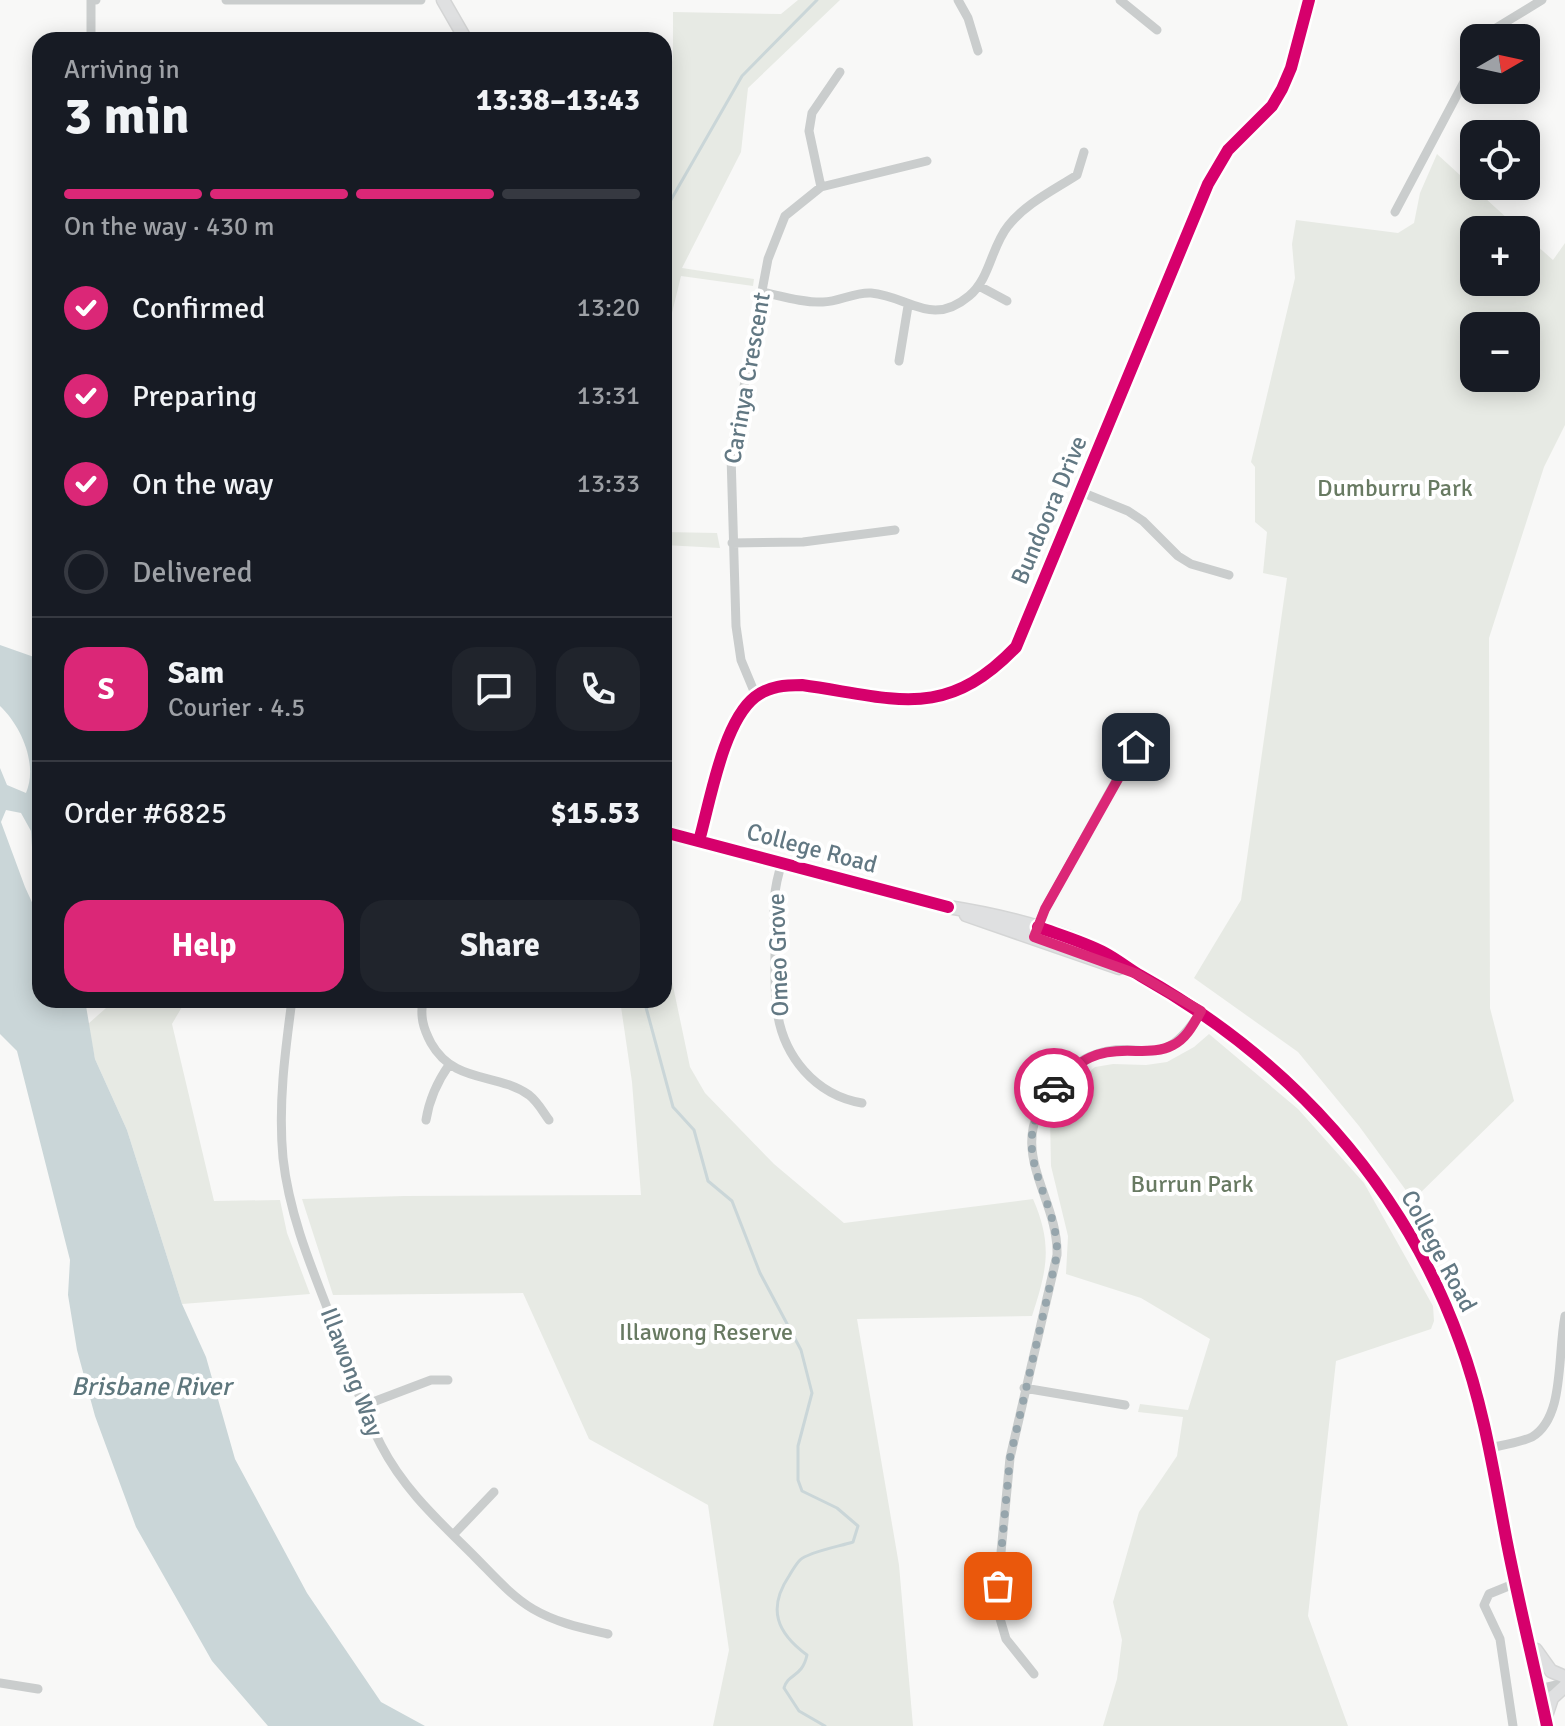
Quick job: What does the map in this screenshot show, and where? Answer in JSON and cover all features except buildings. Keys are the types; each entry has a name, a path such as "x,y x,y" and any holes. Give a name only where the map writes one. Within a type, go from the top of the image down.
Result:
{"main road":[{"path":"443,0 461,32"},
{"name":"College Road","path":"672,834 948,907 995,914 1036,932 1107,953 1201,1011 1324,1116 1383,1192 1407,1229 1450,1316 1471,1375 1489,1448 1546,1722"},
{"path":"1530,1640 1547,1668 1565,1682 1550,1701 1546,1722"}],"street":[{"path":"92,32 94,0"},
{"path":"226,0 421,0"},
{"path":"958,0 968,18 978,51"},
{"path":"1120,0 1157,30"},
{"name":"Bundoora Drive","path":"756,696 771,688 802,685 903,699 933,698 971,686 991,672 1016,647 1208,184 1228,150 1272,106 1282,89 1291,68 1309,0"},
{"path":"1503,24 1542,0"},
{"path":"821,187 809,131 810,122 812,113 840,72"},
{"path":"1395,212 1460,89"},
{"path":"762,292 824,302 872,293 927,311 945,309 959,303 979,286 1007,227 1022,211 1077,175 1084,152"},
{"name":"Carinya Crescent","path":"756,696 739,650 732,543 731,455 768,259 785,216 821,187 927,161"},
{"path":"979,286 1007,301"},
{"path":"899,361 908,306"},
{"path":"1081,492 1128,511 1191,564 1229,575"},
{"path":"732,543 803,542 895,530"},
{"path":"699,841 727,741 737,718 756,696"},
{"path":"1036,932 1045,909 1145,728"},
{"name":"Omeo Grove","path":"782,863 773,887 777,1009 783,1035 793,1059 815,1083 838,1097 862,1103"},
{"name":"Illawong Way","path":"291,1008 281,1117 289,1194 300,1235 381,1445 427,1511 511,1593 533,1609 566,1625 608,1634"},
{"path":"422,1008 426,1033 449,1065 470,1075 512,1086 530,1096 549,1120"},
{"path":"1034,1674 1006,1639 996,1605 1010,1458 1057,1255 1055,1230 1032,1160 1033,1138 1040,1110 1047,1096 1081,1061 1116,1050 1157,1051 1173,1046 1187,1034 1201,1011"},
{"path":"426,1120 428,1106 449,1065"},
{"path":"1489,1448 1534,1437 1553,1421 1563,1400 1562,1339 1565,1316"},
{"path":"365,1405 431,1380 448,1380"},
{"path":"1024,1388 1125,1405"},
{"path":"453,1535 494,1492"},
{"path":"1513,1726 1500,1639 1484,1605 1489,1594 1516,1583"},
{"path":"1539,1689 1565,1682"},
{"path":"0,1683 38,1689"}],"green space":[{"path":"798,0 840,0 748,88 741,152 682,268 754,279 753,286 681,276 672,313 673,12 781,14"},
{"name":"Dumburru Park","path":"1437,154 1460,175 1460,200 1487,200 1505,216 1460,216 1460,296 1540,296 1540,248 1553,260 1565,243 1565,425 1544,467 1489,638 1490,1008 1514,1101 1413,1200 1359,1126 1298,1052 1194,978 1241,900 1287,578 1263,573 1267,532 1255,522 1255,467 1251,462 1295,278 1292,244 1296,220 1398,233 1414,223 1420,193"},
{"path":"672,532 717,533 720,548 672,545"},
{"name":"Illawong Reserve","path":"672,981 690,1067 705,1093 774,1164 844,1223 1033,1199 1043,1230 1046,1258 1032,1316 857,1319 899,1565 913,1726 713,1726 729,1650 708,1505 589,1439 523,1293 333,1295 302,1199 641,1195 632,1082 621,1008 672,1008"},
{"path":"106,1008 181,1008 172,1024 214,1201 280,1200 287,1233 310,1294 182,1304 127,1130 95,1059 88,1024"},
{"name":"Burrun Park","path":"1209,1034 1298,1109 1364,1183 1433,1306 1431,1329 1336,1361 1308,1616 1348,1726 1103,1726 1117,1679 1122,1640 1113,1602 1139,1512 1177,1456 1183,1417 1138,1412 1140,1404 1188,1410 1210,1339 1141,1298 1066,1274 1068,1236 1051,1166 1050,1118 1068,1089 1095,1067 1167,1062 1194,1047"}],"water":[{"name":"Brisbane River","path":"0,645 32,656 32,847 31,831 21,813 6,810 1,822 32,902 32,1008 86,1008 95,1059 127,1130 182,1304 206,1357 235,1459 307,1593 381,1702 425,1726 268,1726 212,1661 136,1527 95,1416 77,1350 68,1295 70,1260 17,1051 0,1034 0,768 7,785 26,793 30,771 26,747 0,706"}],"waterway":[{"path":"672,198 742,76 817,0"},
{"path":"646,1008 673,1107 694,1130 708,1181 732,1201 760,1273 801,1350 812,1393 798,1446 798,1480 802,1491 837,1508 858,1526 853,1542 800,1560 778,1599 778,1620 782,1629 807,1655 802,1668 784,1688 799,1711 825,1726"}],"cycle path":[{"path":"699,841 726,743 744,709 760,693 778,687 802,685 892,698 917,699 941,695 965,686 990,671 1016,647 1208,184 1228,150 1272,106 1282,89 1291,68 1309,0"},
{"path":"672,834 948,907"},
{"path":"1038,927 1110,956 1244,1045 1291,1086 1334,1130 1373,1178 1407,1229 1436,1284 1476,1391 1547,1726"}],"way so far":[{"path":"998,1586 1010,1458 1057,1255 1055,1230 1032,1160 1036,1123 1047,1096 1054,1088"}],"route":[{"path":"1054,1088 1081,1061 1099,1053 1116,1050 1157,1051 1173,1046 1187,1034 1201,1011 1137,974 1034,937 1045,909 1136,747"}]}
